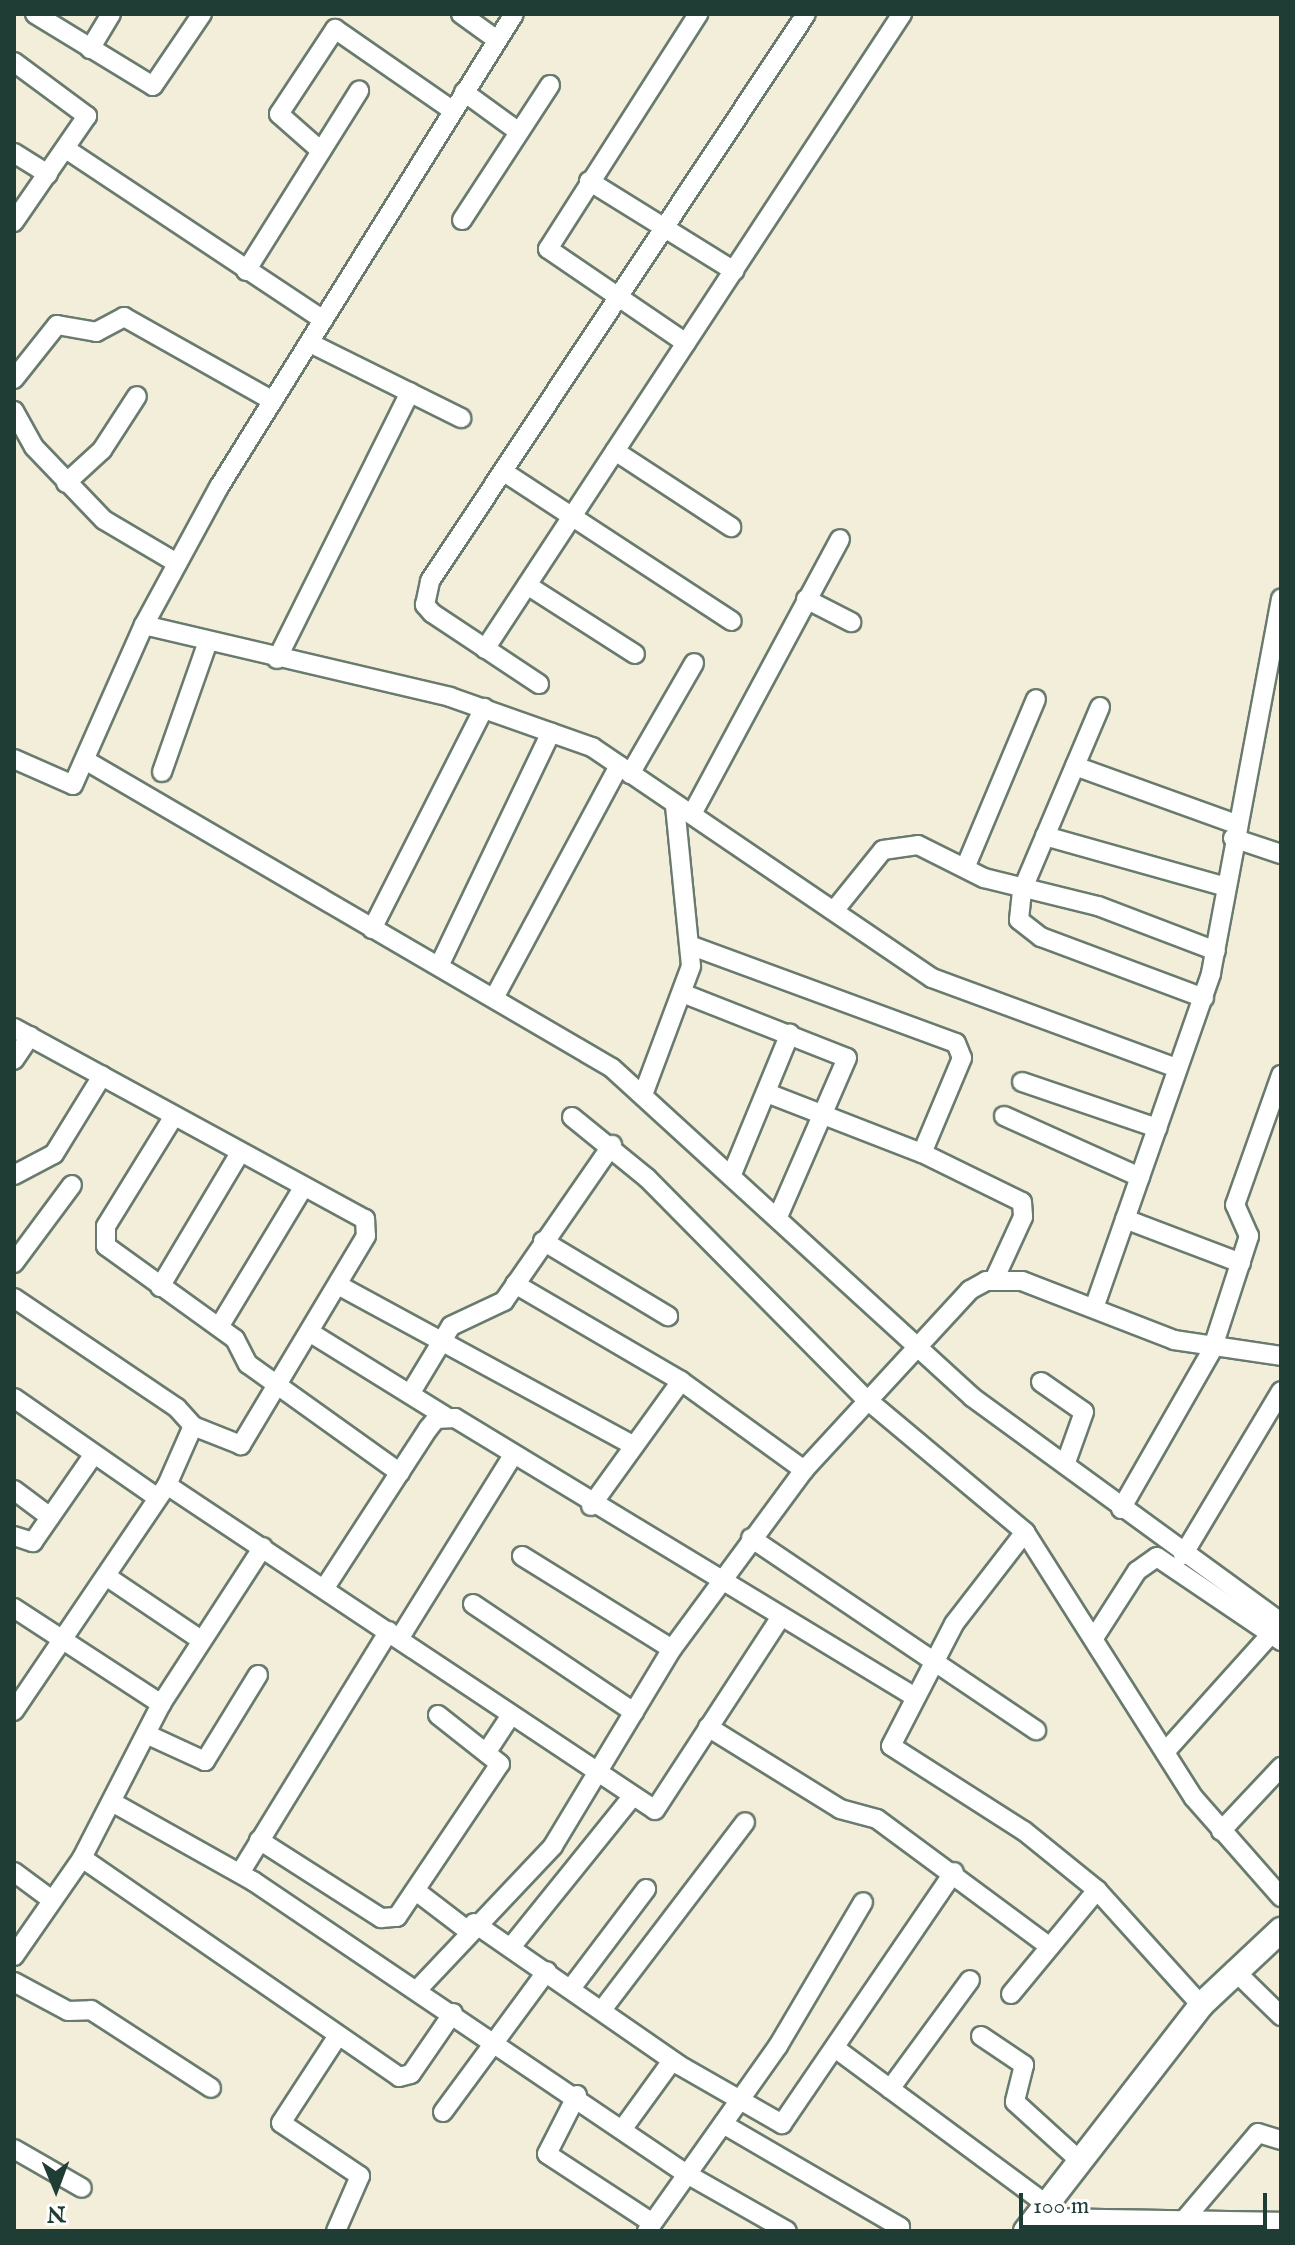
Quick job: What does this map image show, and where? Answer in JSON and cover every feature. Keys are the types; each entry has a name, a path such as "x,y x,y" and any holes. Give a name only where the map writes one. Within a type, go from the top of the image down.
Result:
{"street":[{"path":"35,14 90,49 158,85 202,14"},
{"path":"90,49 111,14"},
{"path":"461,14 497,40"},
{"path":"14,759 61,785 79,772 144,625 177,563 273,401 514,14"},
{"path":"686,343 548,249 698,14"},
{"path":"539,684 432,613 425,592 806,14"},
{"path":"485,649 902,14"},
{"path":"321,151 279,114 335,29 452,110"},
{"path":"14,62 87,113 66,149 14,222"},
{"path":"462,220 550,85"},
{"path":"246,271 359,91"},
{"path":"464,92 519,132"},
{"path":"66,149 323,320"},
{"path":"14,153 48,174"},
{"path":"589,181 734,271"},
{"path":"14,379 57,325 96,332 124,317 273,401"},
{"path":"310,343 461,418"},
{"path":"277,659 410,392"},
{"path":"66,483 102,450 137,396"},
{"path":"14,411 66,483 104,520 177,563"},
{"path":"615,451 731,527"},
{"path":"504,472 732,621"},
{"path":"644,1092 682,993 692,946 683,810 840,539"},
{"path":"527,585 635,654"},
{"path":"1094,1308 1204,998 1216,951 1234,831 1281,598"},
{"path":"806,599 851,622"},
{"path":"144,625 207,644 484,708 551,732 625,770 837,907 879,946 932,978 1177,1068"},
{"path":"162,772 207,644"},
{"path":"494,998 625,770 694,663"},
{"path":"965,868 1036,699"},
{"path":"1100,707 1022,891 1019,920 1034,933 1204,998"},
{"path":"372,929 484,708"},
{"path":"439,966 551,732"},
{"path":"1075,766 1234,831 1281,854"},
{"path":"79,772 439,966 644,1092 778,1217 912,1349 1183,1555 1277,1633"},
{"path":"1045,836 1226,887"},
{"path":"837,907 883,850 899,843 1022,891 1098,906 1216,951"},
{"path":"692,946 956,1043 962,1058 922,1153"},
{"path":"682,993 847,1058 826,1115 778,1217"},
{"path":"14,1060 22,1032 303,1188 365,1219 366,1236 280,1387 241,1445 193,1426 177,1408 14,1298"},
{"path":"732,1174 790,1033"},
{"path":"1121,1509 1212,1350 1249,1236 1235,1205 1281,1075"},
{"path":"14,1175 54,1154 102,1076"},
{"path":"1022,1082 1157,1128"},
{"path":"767,1093 922,1153 1022,1202 1023,1217 994,1280"},
{"path":"174,1116 104,1236 113,1255 235,1339 248,1364 400,1473"},
{"path":"1004,1116 1140,1177"},
{"path":"572,1117 612,1145 865,1398 1025,1532 1165,1752 1221,1831 1281,1897"},
{"path":"410,1394 439,1339 451,1326 489,1313 515,1284 612,1145"},
{"path":"160,1287 240,1153"},
{"path":"14,1263 72,1185"},
{"path":"219,1327 303,1188"},
{"path":"1125,1219 1241,1263"},
{"path":"543,1241 668,1316"},
{"path":"418,1989 470,1926 553,1846 672,1649 804,1470 865,1398 970,1290 994,1280 1022,1281 1212,1350 1281,1356"},
{"path":"515,1284 681,1381 804,1470"},
{"path":"338,1285 634,1446"},
{"path":"311,1333 591,1506 725,1578 781,1617 915,1697"},
{"path":"591,1506 681,1381"},
{"path":"1041,1382 1084,1412 1065,1465"},
{"path":"1183,1555 1281,1391"},
{"path":"14,1398 94,1454 263,1547 633,1796 661,1808 708,1727 781,1617"},
{"path":"324,1589 428,1429 445,1416"},
{"path":"14,1711 65,1640 163,1491 193,1426"},
{"path":"14,1536 33,1542 94,1454"},
{"path":"240,1873 513,1455"},
{"path":"14,1490 50,1517"},
{"path":"1025,1532 932,1661 893,1738 894,1753 987,1805 1097,1890 1201,2005"},
{"path":"751,1538 1036,1730"},
{"path":"14,1956 82,1858 161,1704 263,1547"},
{"path":"522,1556 672,1649"},
{"path":"1094,1638 1137,1571 1157,1557 1277,1633"},
{"path":"106,1576 201,1640"},
{"path":"473,1604 634,1712"},
{"path":"14,1608 161,1704"},
{"path":"1165,1752 1277,1633"},
{"path":"146,1734 205,1761 258,1675"},
{"path":"259,1840 381,1918 397,1917 499,1770 498,1757 438,1715"},
{"path":"488,1750 511,1715"},
{"path":"708,1727 840,1809 877,1819 954,1872 1050,1947"},
{"path":"1221,1831 1281,1767"},
{"path":"511,1947 633,1796"},
{"path":"112,1802 240,1873 577,2095 685,2173 787,2231"},
{"path":"602,2010 745,1822"},
{"path":"82,1858 337,2037 406,2077 453,2013"},
{"path":"14,1872 52,1900"},
{"path":"416,1891 572,1987 672,2061 782,2124 954,1872"},
{"path":"572,1987 646,1889"},
{"path":"1011,1994 1097,1890"},
{"path":"577,2095 547,2154 649,2227 739,2100 863,1902"},
{"path":"1037,2218 1201,2005 1234,1970 1278,1937"},
{"path":"1234,1970 1281,2016"},
{"path":"443,2112 547,1971"},
{"path":"890,2089 970,1980"},
{"path":"14,1982 68,2011 91,2010 211,2088"},
{"path":"981,2036 1024,2065 1015,2102 1080,2161"},
{"path":"336,2231 360,2176 281,2123 337,2037"},
{"path":"835,2048 890,2089 1037,2218 1281,2222"},
{"path":"624,2127 672,2061"},
{"path":"723,2124 900,2227"},
{"path":"1184,2220 1258,2133 1281,2140"},
{"path":"14,2149 82,2188"}]}
